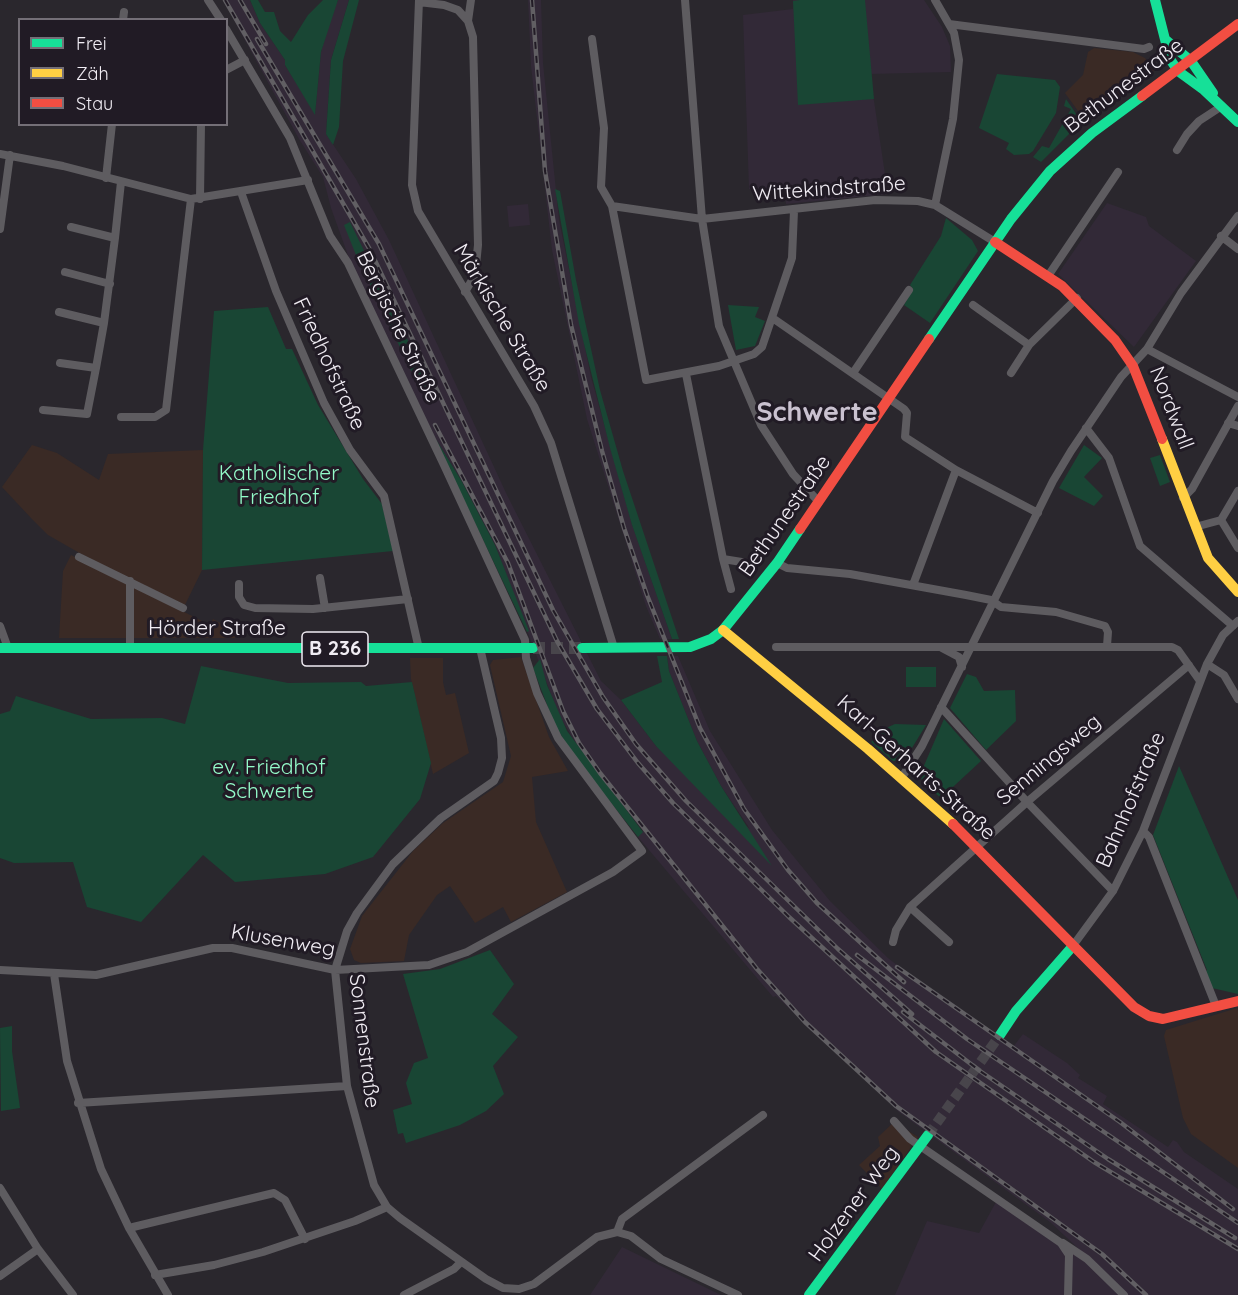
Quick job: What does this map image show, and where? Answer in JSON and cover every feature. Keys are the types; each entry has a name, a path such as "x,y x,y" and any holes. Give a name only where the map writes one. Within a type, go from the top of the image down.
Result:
{"main road":[{"path":"1155,0 1170,59 1178,71 1222,106 1238,122"},
{"name":"Bethunestraße","path":"723,630 777,563 995,242 1038,185 1080,142 1238,24"},
{"path":"1166,40 1191,61 1222,106"},
{"name":"Wittekindstraße","path":"995,242 1048,276 1077,298 1106,328 1133,366"},
{"name":"Nordwall","path":"1133,366 1208,558 1238,592"},
{"path":"582,648 690,647 711,639 723,630"},
{"name":"Karl-Gerharts-Straße","path":"723,630 902,777 1064,933 1072,947 1134,1007 1149,1016 1163,1019 1238,1001"},
{"name":"Hörder Straße","path":"4,648 529,648"},
{"name":"Bahnhofstraße","path":"1000,1035 1016,1011 1072,947"},
{"name":"Holzener Weg","path":"809,1295 928,1135"}],"street":[{"path":"208,0 220,18"},
{"path":"465,292 475,275 478,245 473,37 468,21 471,0"},
{"path":"685,0 702,219 719,326 761,425 793,474 819,502"},
{"path":"935,0 957,42 958,60 953,119 935,205"},
{"path":"419,1 451,7 468,21"},
{"name":"Märkische Straße","path":"419,1 414,197 422,221 534,406 551,443 614,648"},
{"path":"949,24 1144,49 1149,47"},
{"name":"Bergische Straße","path":"228,32 281,120 330,236 348,263 417,406 529,648 526,658 537,693 558,738 642,850"},
{"path":"592,39 604,128 600,179 605,196 612,206 644,377 649,381 686,374 754,354 762,347 774,319 792,258 794,211"},
{"path":"228,69 245,60"},
{"path":"1177,150 1199,121 1222,106"},
{"path":"106,178 112,126"},
{"path":"200,199 201,126"},
{"path":"0,154 191,199 308,180"},
{"path":"0,229 10,155"},
{"path":"1048,276 1118,172"},
{"path":"87,414 110,284 121,182"},
{"name":"Friedhofstraße","path":"241,192 291,329 324,403 350,450 384,496 419,649"},
{"path":"121,417 155,417 166,410 191,199"},
{"name":"Wittekindstraße","path":"612,206 702,219 794,211 875,200 918,201 935,205 995,242"},
{"name":"Nordwall","path":"1133,366 1147,349 1181,293 1238,216"},
{"path":"71,227 115,238"},
{"path":"1221,236 1238,249"},
{"path":"65,272 110,284"},
{"path":"854,372 909,290"},
{"path":"1011,373 1029,345 1077,298"},
{"path":"973,305 1029,345"},
{"path":"59,312 104,323"},
{"path":"774,319 854,372 907,413 905,436 956,470 1038,513"},
{"path":"1147,349 1238,397"},
{"path":"60,363 96,368"},
{"path":"902,777 919,751 973,647 1053,481 1121,377 1133,366"},
{"path":"686,374 730,589"},
{"path":"1183,498 1192,489 1238,406"},
{"path":"43,410 87,414 97,411"},
{"path":"1228,423 1238,426"},
{"path":"1086,428 1109,458 1140,546 1235,623"},
{"path":"913,585 956,470"},
{"path":"1195,527 1221,520 1238,491"},
{"path":"1221,520 1238,548"},
{"path":"79,557 183,608"},
{"path":"723,559 754,564"},
{"path":"777,563 787,568 850,574 991,600 1001,608 1047,610 1105,626 1108,632 1107,646"},
{"path":"320,578 325,608"},
{"path":"130,581 130,648"},
{"path":"239,584 239,597 244,605 282,611 408,599"},
{"name":"Bahnhofstraße","path":"1072,947 1113,891 1143,831 1200,681 1223,635 1235,623"},
{"name":"Hörder Straße","path":"0,626 4,648"},
{"path":"776,647 1154,646 1178,650 1200,681"},
{"path":"941,647 958,657 962,667"},
{"name":"Sonnenstraße","path":"480,648 501,738 502,758 498,772 494,780 441,818 393,864 357,913 347,931 335,970 347,1086 366,1161 374,1185 387,1207 494,1285 511,1290 534,1284 597,1236 617,1232"},
{"path":"1208,664 1224,675 1238,699"},
{"name":"Senningsweg","path":"893,942 896,930 910,907 1027,802 1189,665"},
{"path":"941,707 1027,802 1113,891"},
{"path":"1143,831 1149,837 1216,1006"},
{"name":"Klusenweg","path":"0,970 96,975 213,948 232,948 335,970 393,968 449,960 613,872 642,850"},
{"path":"910,907 949,942"},
{"path":"54,974 67,1061 78,1103 101,1169 129,1228 168,1295"},
{"path":"78,1103 347,1086"},
{"path":"738,1295 661,1259 631,1236 617,1232 622,1219 763,1115"},
{"path":"894,1121 921,1146 1061,1243 1088,1259 1124,1295"},
{"path":"0,1188 38,1249 74,1295"},
{"path":"129,1228 274,1193 285,1200 305,1239"},
{"path":"155,1275 214,1265 305,1239 387,1207"},
{"path":"1061,1243 1069,1255 1068,1295"},
{"path":"0,1276 38,1249"},
{"path":"404,1295 454,1269 461,1262"}],"shaded area":[{"path":"223,0 250,0 260,23 285,60 285,65 315,113 321,52 330,17 338,0 349,0 331,60 326,134 356,179 389,240 507,495 601,681 621,700 656,746 750,829 721,786 697,741 669,671 667,656 678,656 710,731 772,830 830,901 888,958 934,994 1013,1047 1023,1034 1067,1063 1080,1075 1078,1078 1107,1096 1103,1104 1168,1147 1173,1140 1177,1142 1184,1152 1238,1189 1238,1295 1128,1295 1050,1222 899,1112 776,996 773,997 638,837 643,831 579,749 558,713 495,545 461,480 432,433 349,258 331,208 323,177 299,139"},
{"path":"528,0 541,0 543,63 559,220 591,377 632,524 672,639 660,639 646,606 587,419 552,250 531,66"},
{"path":"793,0 924,0 942,27 950,46 951,72 870,74 888,194 786,204 784,188 749,189 743,15 793,9"},
{"path":"1094,48 1133,52 1145,58 1154,71 1086,122 1065,93 1083,75 1088,52"},
{"path":"1107,203 1146,217 1149,226 1196,261 1134,347 1058,274"},
{"path":"528,204 530,225 509,227 507,206"},
{"path":"32,445 57,453 99,480 108,454 203,450 202,570 185,605 97,563 48,535 31,518 2,487"},
{"path":"71,555 210,625 213,619 236,631 235,638 59,638 63,571"},
{"path":"521,657 549,737 568,771 532,777 536,822 567,892 511,922 503,907 475,923 450,886 437,895 409,935 404,961 361,963 354,960 350,949 362,916 413,851 443,823 503,782 511,756 490,665 493,660"},
{"path":"410,658 443,658 443,682 446,695 455,693 469,753 433,774 411,679"},
{"path":"1237,1008 1238,1168 1191,1134 1183,1118 1164,1036 1166,1030"},
{"path":"894,1122 918,1137 882,1189 859,1165 880,1146 878,1137"},
{"path":"996,1202 1083,1259 1121,1295 895,1295 927,1221 979,1233"},
{"path":"622,1247 721,1295 590,1295"}],"green space":[{"path":"250,0 258,0 265,12 274,12 280,31 291,42 308,15 323,0 338,0 321,52 315,115 285,65 285,60 260,23"},
{"path":"349,0 359,0 343,61 339,127 333,145 326,134 331,60"},
{"path":"865,0 874,99 798,105 793,1"},
{"path":"997,74 1055,80 1060,87 1056,113 1029,154 1014,155 1006,149 1009,143 979,128"},
{"path":"1066,99 1079,118 1078,125 1041,162 1033,157 1042,146 1049,148 1071,109 1064,106"},
{"path":"555,189 560,191 576,280 600,390 623,471 679,639 672,639 632,525 610,448 579,324"},
{"path":"946,218 972,240 978,251 930,323 904,305 913,289 910,285 941,236"},
{"path":"350,222 415,355 426,386 420,389 356,255 344,225"},
{"path":"728,305 759,307 755,317 765,321 755,346 736,350"},
{"name":"Katholischer Friedhof","path":"268,307 286,349 292,349 318,405 363,479 382,504 393,551 202,570 203,450 214,311"},
{"path":"432,433 461,480 495,545 529,631 527,632"},
{"path":"1084,445 1102,458 1084,477 1103,496 1094,506 1059,488"},
{"path":"1160,455 1170,482 1160,486 1150,458"},
{"path":"657,656 667,656 669,671 697,741 721,786 772,866 656,746 621,700 662,682"},
{"path":"540,659 547,685 567,731 643,832 638,837 571,752 554,723 533,668"},
{"name":"ev. Friedhof Schwerte","path":"201,666 288,683 361,682 366,686 412,682 431,763 420,799 373,857 325,874 235,882 203,855 141,922 87,907 73,862 14,863 0,858 0,714 10,711 16,696 91,719 162,718 185,724"},
{"path":"906,667 936,667 936,687 906,687"},
{"path":"967,674 976,677 984,691 1015,690 1016,721 986,750 950,708"},
{"path":"944,719 981,761 941,798 923,783 920,775"},
{"path":"895,724 926,725 907,756 898,761 893,761 871,742 886,728"},
{"path":"1179,766 1238,900 1238,994 1212,988 1205,972 1207,970 1153,835"},
{"path":"490,950 514,984 492,1014 518,1037 493,1066 504,1094 486,1111 460,1125 406,1143 403,1133 398,1134 393,1110 412,1104 406,1083 414,1063 428,1058 403,974 440,969"},
{"path":"12,1026 12,1051 20,1108 1,1111 0,1028"}],"tunnel":[{"path":"533,648 582,648"},
{"path":"928,1135 1000,1035"}],"railway":[{"path":"225,0 369,248 557,641 597,709 638,763 673,803 789,917 936,1052 1094,1162 1238,1249"},
{"path":"240,0 266,44"},
{"path":"532,0 545,171 571,325 602,451 624,528 647,595 700,728 744,809 788,870 817,903 904,982"},
{"path":"257,39 379,244 553,610 603,697 636,744 686,801 838,949 912,1014"},
{"path":"435,425 508,563 563,711 579,743 600,773 757,969 805,1022 896,1106 1102,1254 1146,1295"},
{"path":"857,955 967,1039 1238,1223"},
{"path":"897,967 1120,1122 1233,1209"},
{"path":"903,1012 980,1071 1108,1159 1235,1238"}],"traffic: fast":[{"path":"1155,0 1170,59 1178,71 1204,90 1238,122"},
{"path":"1166,40 1191,61 1213,93"},
{"path":"929,339 1011,219 1050,171 1092,133 1142,96"},
{"path":"582,648 690,647 711,639 723,630 777,563 800,529"},
{"path":"0,648 533,648"},
{"path":"1000,1035 1016,1011 1072,947"},
{"path":"809,1295 928,1135"}],"traffic: slow":[{"path":"1162,439 1208,558 1238,592"},
{"path":"723,630 868,749 953,824"}],"traffic: jam":[{"path":"1142,96 1238,24"},
{"path":"995,242 1062,286 1115,340 1133,366 1162,439"},
{"path":"800,529 929,339"},
{"path":"953,824 1134,1007 1149,1016 1163,1019 1238,1001"}],"district":[{"name":"Schwerte","path":"817,413"}]}
